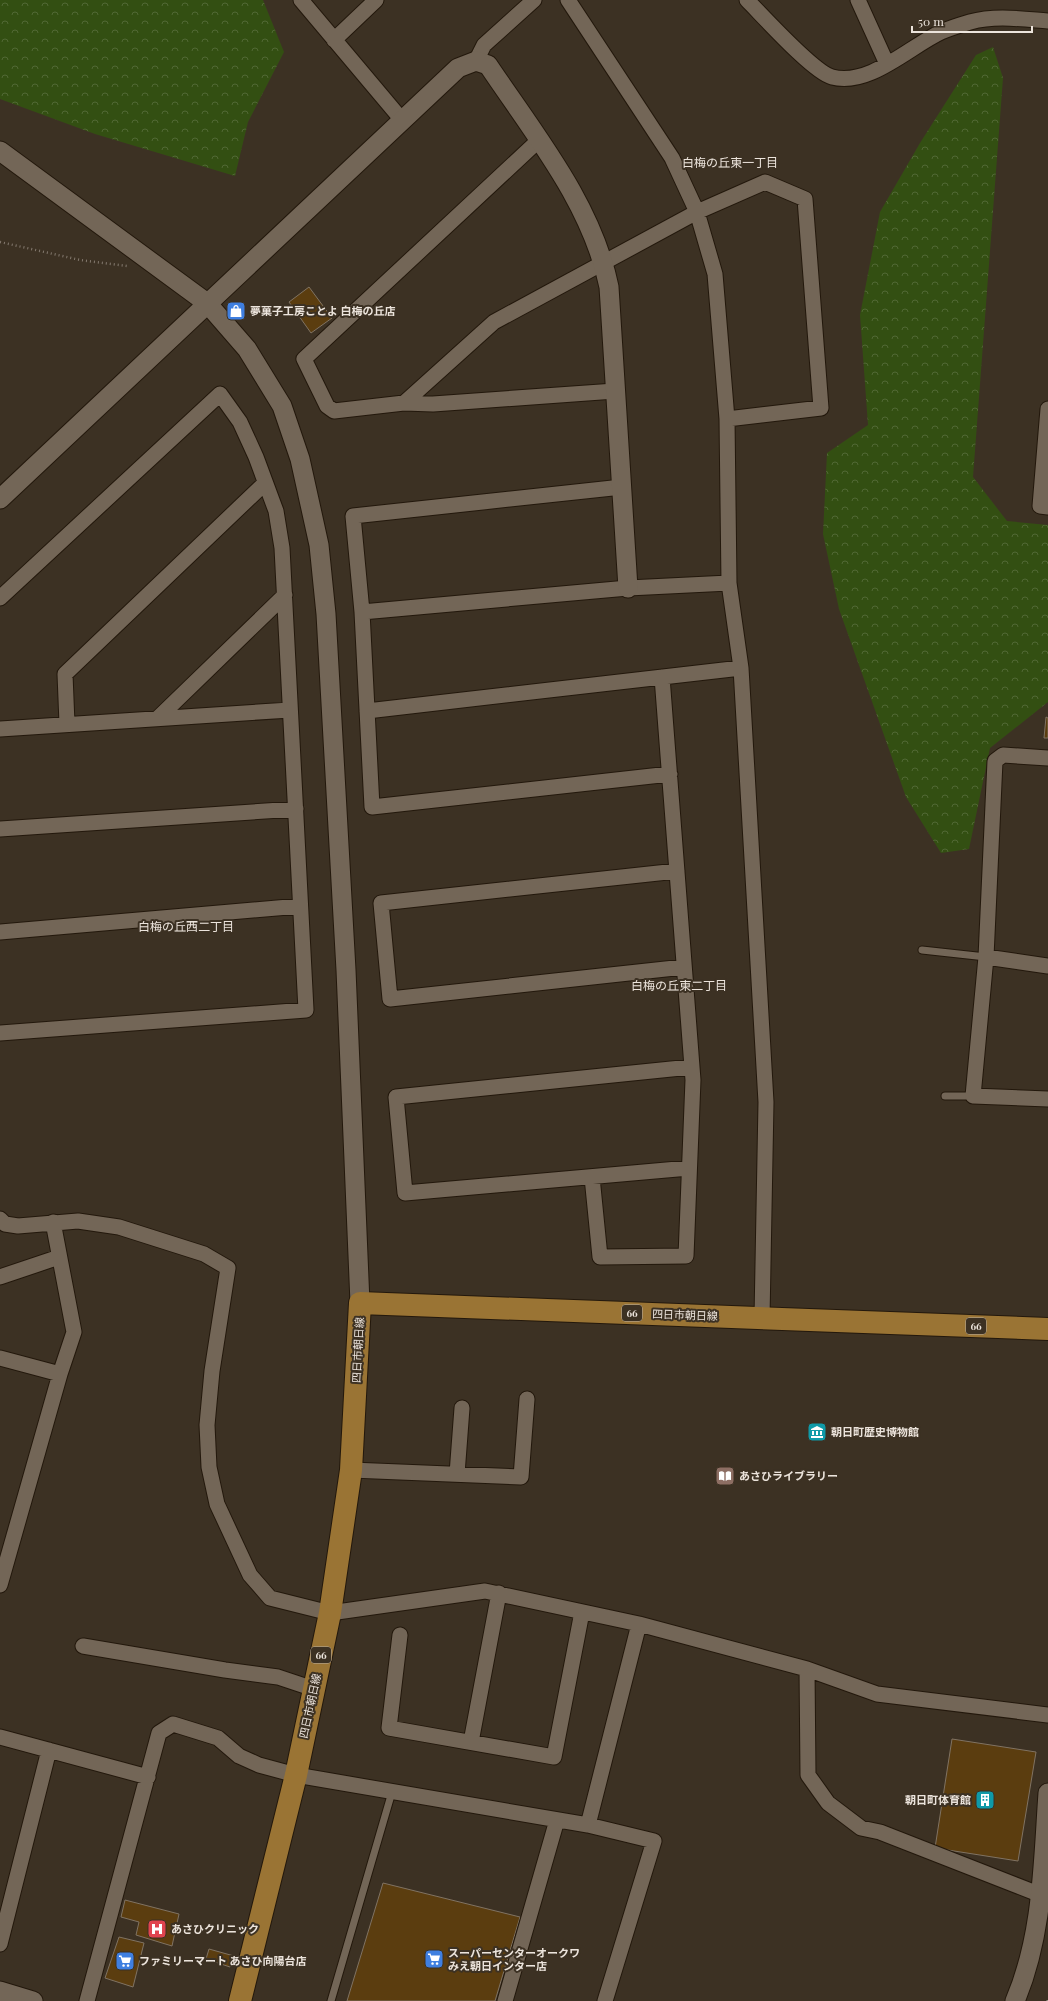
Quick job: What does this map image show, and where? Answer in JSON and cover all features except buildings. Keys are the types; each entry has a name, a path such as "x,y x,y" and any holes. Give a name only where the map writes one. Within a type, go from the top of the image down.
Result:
{"main road":[{"name":"四日市朝日線","path":"240,2001 296,1775 330,1613 351,1470 360,1303 1048,1329"}],"street":[{"path":"301,0 402,120"},
{"path":"334,40 376,0"},
{"path":"476,61 484,45 534,0"},
{"path":"568,0 672,158 697,212 715,274 728,419 729,583 741,668 766,1102 762,1318"},
{"path":"746,0 815,67 831,77 850,79 868,74 941,32 971,22 1004,18 1048,21"},
{"path":"858,0 887,64"},
{"path":"0,499 458,68 476,61 488,65 571,189 604,261 609,287 628,588"},
{"path":"539,140 304,359 327,406 334,411 404,403 433,404 615,391"},
{"path":"0,151 207,303 247,349 282,406 300,459 319,545 326,614 346,970 360,1303"},
{"path":"404,403 494,322 604,261 697,212 765,182 805,199 821,408 728,419"},
{"path":"0,598 220,394 240,422 256,457 264,483 276,511 282,548 306,1010 0,1033"},
{"path":"1048,409 1040,506 1048,507"},
{"path":"67,724 64,674 264,483"},
{"path":"622,487 353,516 362,612 372,807 670,774"},
{"path":"362,612 628,588 729,583"},
{"path":"157,719 285,595"},
{"path":"367,711 741,668"},
{"path":"592,1177 600,1257 686,1256 692,1080 662,677"},
{"path":"0,729 290,710"},
{"path":"1048,758 1003,755 994,761 986,957 973,1096 1048,1099"},
{"path":"0,829 296,809"},
{"path":"677,871 381,903 390,999 684,967"},
{"path":"0,932 300,906"},
{"path":"986,957 1048,966"},
{"path":"689,1168 405,1193 396,1097 691,1067"},
{"path":"0,1220 5,1224 18,1226 78,1221 119,1227 204,1254 228,1268 212,1371 207,1425 209,1467 217,1504 250,1575 270,1598 330,1613 485,1590 639,1624 807,1669 877,1694 1048,1715"},
{"path":"0,1585 60,1374 74,1332 53,1222"},
{"path":"0,1277 59,1257"},
{"path":"0,1358 60,1374"},
{"path":"351,1470 521,1477 527,1399"},
{"path":"457,1474 462,1408"},
{"path":"471,1742 499,1593"},
{"path":"400,1634 389,1728 554,1757 582,1612"},
{"path":"588,1825 639,1624"},
{"path":"83,1646 225,1670 278,1677 314,1689"},
{"path":"807,1669 808,1775 828,1803 861,1828 880,1832 1040,1895"},
{"path":"87,2001 159,1733 173,1724 218,1738 239,1756 259,1765 296,1775 588,1825 654,1840 605,2001"},
{"path":"0,1738 148,1777"},
{"path":"0,1944 49,1750"},
{"path":"1016,2001 1034,1945 1040,1895 1048,1793"},
{"path":"505,2001 557,1820"},
{"path":"0,1991 33,2001"}],"lane":[{"path":"922,950 986,957"},
{"path":"945,1096 973,1096"},
{"path":"331,2001 392,1792"}],"path":[{"path":"0,242 80,260 134,267"}],"green space":[{"path":"0,0 263,0 284,52 248,122 235,176 95,134 0,99"},
{"path":"993,47 1003,78 973,477 1007,521 1048,525 1048,702 990,748 969,849 941,853 906,797 839,609 823,534 827,453 868,425 860,315 880,212 920,143 976,55"}],"place":[{"name":"夢菓子工房ことよ 白梅の丘店","path":"236,311"},
{"name":"朝日町歴史博物館","path":"817,1432"},
{"name":"あさひライブラリー","path":"725,1476"},
{"name":"朝日町体育館","path":"985,1800"},
{"name":"あさひクリニック","path":"157,1929"},
{"name":"スーパーセンターオークワ みえ朝日インター店","path":"434,1959"},
{"name":"ファミリーマート あさひ向陽台店","path":"125,1961"}],"district":[{"name":"白梅の丘東一丁目","path":"730,163"},
{"name":"白梅の丘西二丁目","path":"186,927"},
{"name":"白梅の丘東二丁目","path":"679,986"}]}
